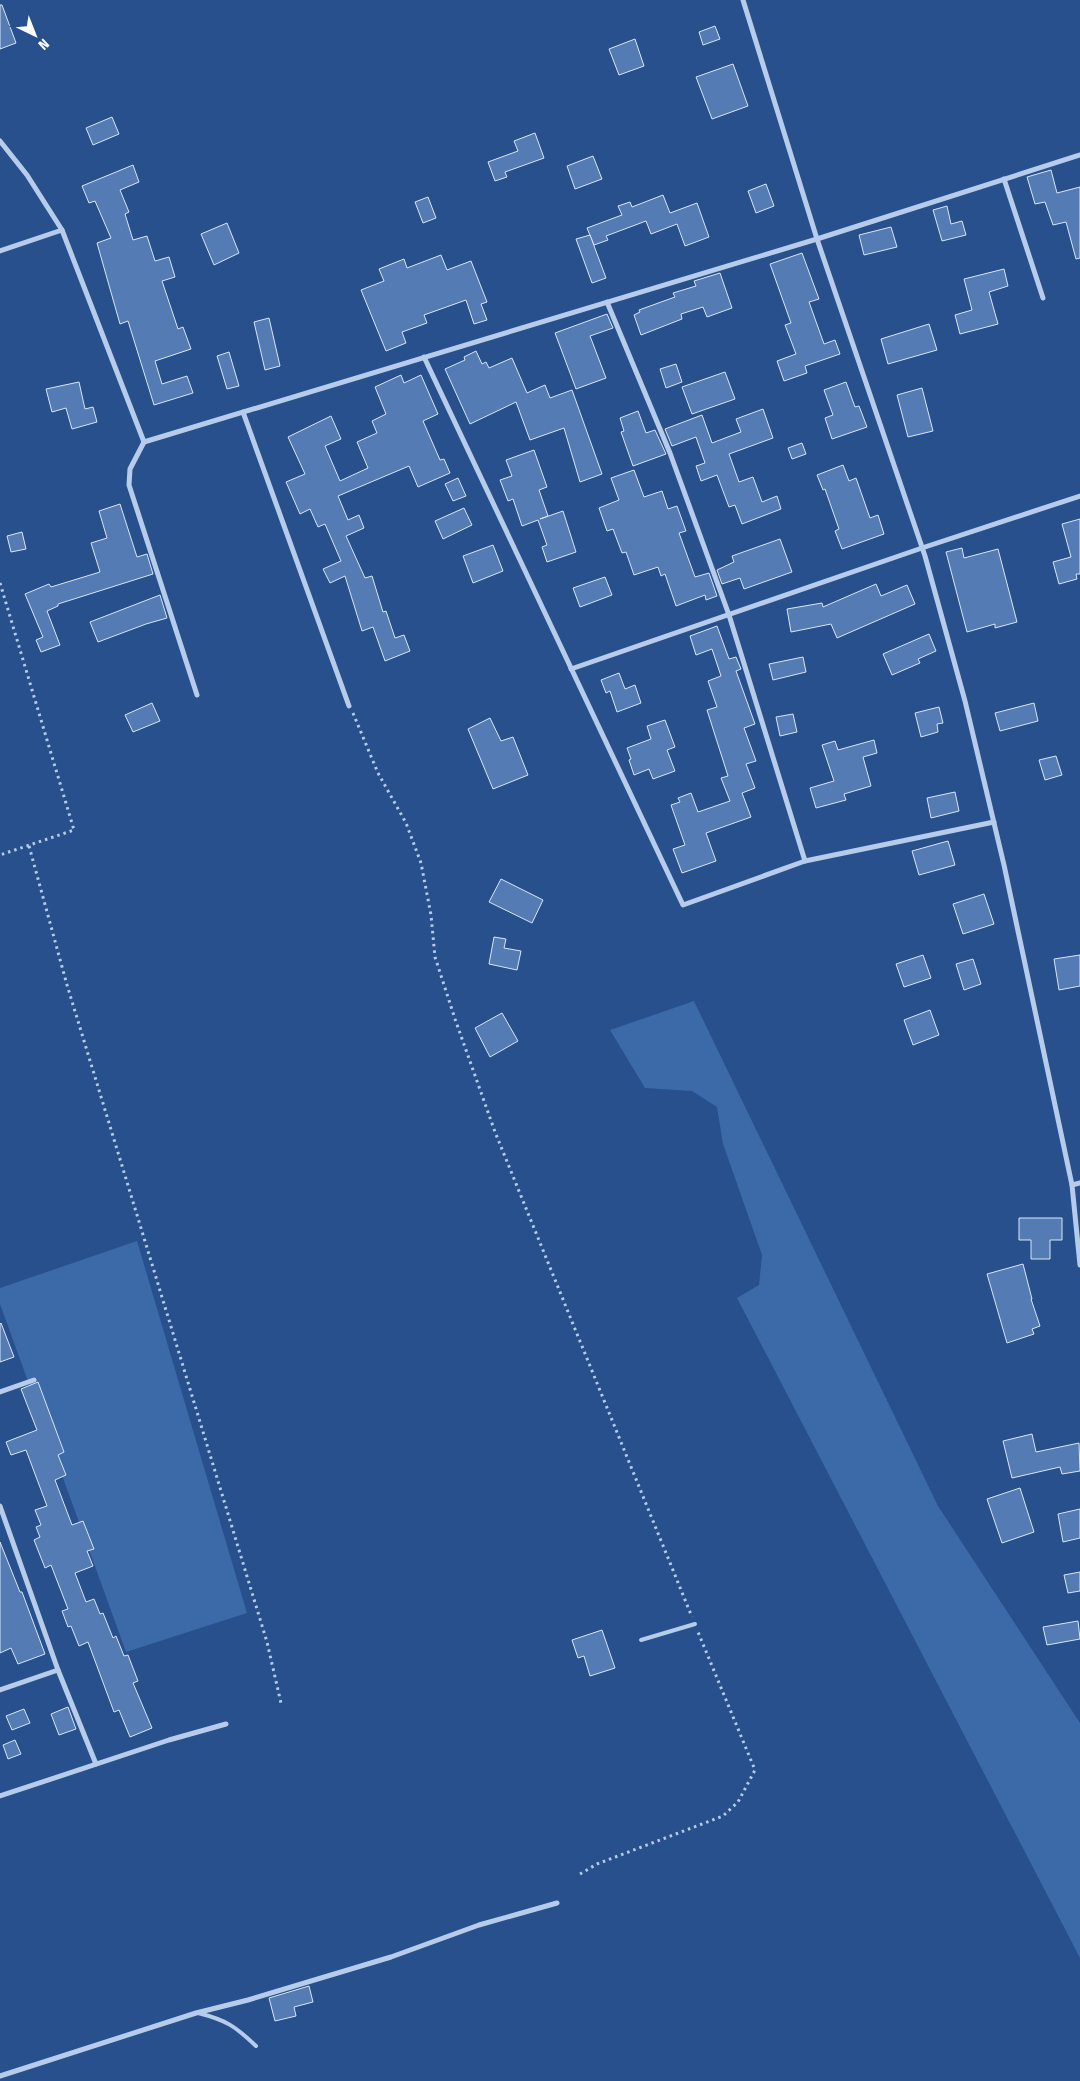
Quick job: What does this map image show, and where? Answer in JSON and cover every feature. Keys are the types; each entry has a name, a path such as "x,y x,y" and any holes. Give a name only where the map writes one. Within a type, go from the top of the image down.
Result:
{"street":[{"path":"743,0 817,239 922,548 965,701 994,822 1072,1185 1080,1265"},
{"path":"0,142 28,175 62,230 144,442"},
{"path":"197,695 129,485 130,469 144,442 817,239 1080,155"},
{"path":"1004,179 1044,298"},
{"path":"0,250 62,230"},
{"path":"607,302 670,453 729,615 805,861"},
{"path":"424,357 683,905 805,861 994,822"},
{"path":"243,412 349,706"},
{"path":"571,669 922,548 1080,496"},
{"path":"1072,1185 1080,1183"},
{"path":"0,1392 34,1380"},
{"path":"0,1506 58,1670 96,1764"},
{"path":"0,1690 58,1670"},
{"path":"0,1796 226,1724"},
{"path":"0,2076 196,2013 248,2000 391,1957 479,1925 557,1903"}],"lane":[{"path":"641,1640 695,1624"},
{"path":"196,2013 223,2019 242,2032 256,2046"}],"path":[{"path":"0,583 74,830 0,855"},
{"path":"349,706 378,773 406,823 421,863 431,915 435,957 454,1019 495,1132 754,1770 738,1802 723,1816 597,1864 580,1874"},
{"path":"29,846 67,985 266,1642 280,1703"}],"shaded area":[{"path":"694,1001 938,1506 1080,1723 1080,1958 737,1298 759,1285 762,1255 723,1144 717,1107 692,1091 645,1088 610,1030"},
{"path":"137,1241 247,1613 126,1652 0,1304 0,1288"}],"building":[{"path":"0,5 2,5 16,43 0,49"},
{"path":"715,26 720,39 703,45 699,32"},
{"path":"635,39 644,66 619,75 609,49"},
{"path":"733,64 748,106 712,119 696,77"},
{"path":"112,117 119,134 93,145 86,128"},
{"path":"535,133 544,158 505,172 507,177 495,181 488,162 518,151 514,141"},
{"path":"593,156 602,179 575,189 567,166"},
{"path":"133,165 139,182 120,190 129,212 125,214 133,240 147,236 155,261 169,257 175,277 162,281 178,329 183,327 191,349 155,361 162,384 187,376 193,393 154,405 128,321 120,324 97,243 111,238 95,201 89,203 82,186"},
{"path":"1051,170 1057,193 1080,187 1080,258 1076,259 1066,222 1053,225 1045,202 1035,204 1027,177"},
{"path":"766,184 774,206 756,213 748,191"},
{"path":"663,195 670,213 697,203 709,237 685,246 677,224 651,234 646,221 606,236 608,240 594,245 587,228 622,215 618,206 630,202 632,207"},
{"path":"428,197 436,218 423,223 415,202"},
{"path":"947,206 951,224 962,221 966,235 942,241 933,210"},
{"path":"227,223 239,253 214,265 201,234"},
{"path":"891,227 897,247 864,255 859,235"},
{"path":"590,235 606,278 592,283 576,239"},
{"path":"802,253 819,299 809,302 824,344 835,340 840,354 805,366 807,373 784,381 777,361 796,354 785,325 791,323 770,264"},
{"path":"441,255 447,270 471,261 487,302 481,304 487,320 474,324 466,300 424,315 427,323 402,332 406,343 386,351 361,290 384,281 379,269 404,259 407,268"},
{"path":"1004,269 1008,286 989,292 998,324 960,334 955,315 972,310 964,279"},
{"path":"720,273 732,308 707,317 703,307 681,314 682,319 641,335 634,315 640,312 639,310 675,297 673,293 696,286 694,281"},
{"path":"607,314 613,328 590,336 606,378 576,389 555,333"},
{"path":"269,318 280,366 265,370 254,322"},
{"path":"929,324 937,350 888,364 881,339"},
{"path":"476,351 482,364 486,362 489,368 512,358 527,393 545,385 550,398 572,390 602,474 580,482 564,428 530,440 516,402 470,424 445,369 465,360 464,357"},
{"path":"229,352 239,386 227,389 217,356"},
{"path":"676,364 682,382 666,388 660,369"},
{"path":"725,372 735,399 692,414 682,387"},
{"path":"401,375 404,383 421,375 438,414 423,421 440,460 444,459 450,473 418,487 409,466 338,496 348,520 359,515 364,528 346,536 365,578 372,576 383,612 386,611 395,638 404,635 410,651 385,661 373,627 362,631 345,576 330,583 323,569 341,561 325,524 318,527 310,509 300,514 286,482 305,474 288,437 331,416 341,439 325,446 340,481 368,468 357,442 377,433 372,421 386,414 375,387"},
{"path":"79,382 85,409 93,407 97,422 72,429 66,408 52,412 46,389"},
{"path":"846,382 855,407 859,406 867,427 832,439 825,418 833,415 824,390"},
{"path":"922,388 933,431 908,437 897,395"},
{"path":"763,409 773,438 729,454 739,482 753,477 762,502 777,496 781,509 742,524 735,505 729,507 717,475 701,481 696,466 705,463 696,437 672,446 665,429 702,415 712,443 741,432 736,419"},
{"path":"638,411 646,433 655,430 666,454 633,466 621,432 624,431 620,418"},
{"path":"802,443 806,454 792,459 788,448"},
{"path":"534,450 547,487 539,490 548,516 540,519 563,511 576,552 547,562 542,547 547,545 538,520 522,526 513,499 508,501 500,480 512,476 506,460"},
{"path":"843,465 849,481 856,478 870,518 878,515 884,534 842,549 835,531 839,529 825,489 823,490 817,475"},
{"path":"634,470 644,497 662,491 668,509 677,506 686,531 679,533 695,577 709,573 717,596 706,600 705,595 676,606 665,574 661,576 658,567 634,575 626,552 622,553 613,529 607,531 599,508 619,500 611,478"},
{"path":"458,478 466,496 453,501 445,484"},
{"path":"120,504 137,557 147,554 153,574 58,604 58,606 47,611 60,645 41,652 36,640 43,637 25,594 49,584 51,587 100,572 91,543 107,538 99,511"},
{"path":"464,508 472,525 443,539 435,521"},
{"path":"1080,519 1080,574 1076,574 1077,579 1059,584 1053,562 1071,557 1062,524"},
{"path":"22,532 26,549 11,552 7,536"},
{"path":"780,539 792,572 744,589 740,578 722,584 717,570 734,562 732,556"},
{"path":"493,545 503,571 473,583 463,556"},
{"path":"962,548 964,558 998,549 1017,622 995,628 995,624 967,632 946,552"},
{"path":"605,577 612,595 580,607 573,588"},
{"path":"876,584 881,596 907,585 915,604 837,638 831,624 791,632 787,609 822,603 823,607"},
{"path":"160,595 167,618 98,642 90,622"},
{"path":"717,626 729,659 736,657 741,669 736,671 755,724 744,728 756,761 746,764 755,788 742,793 751,817 706,833 716,861 682,873 673,849 685,845 671,805 680,802 678,798 691,793 698,812 730,801 721,778 728,776 707,710 717,707 708,681 721,676 712,649 696,655 690,636"},
{"path":"929,634 936,651 918,659 920,663 892,675 883,654"},
{"path":"803,657 806,672 773,680 769,664"},
{"path":"619,673 625,689 635,685 641,703 617,712 610,691 606,693 601,680"},
{"path":"152,703 160,721 133,732 125,715"},
{"path":"1034,703 1038,721 1000,731 995,713"},
{"path":"939,707 943,723 937,724 938,732 921,737 915,713"},
{"path":"793,714 797,732 780,736 776,717"},
{"path":"490,718 501,741 513,737 528,775 493,789 468,729"},
{"path":"665,720 675,747 667,750 675,771 653,779 649,769 634,775 627,748 651,739 647,726"},
{"path":"874,740 877,753 863,757 871,786 844,794 846,800 816,808 810,788 834,781 822,745 835,741 838,750"},
{"path":"1056,756 1062,775 1045,780 1039,760"},
{"path":"955,792 959,811 931,818 927,798"},
{"path":"948,841 955,865 919,875 912,851"},
{"path":"501,879 543,900 532,923 489,902"},
{"path":"984,894 994,924 963,934 953,904"},
{"path":"494,937 506,939 504,948 521,951 517,970 489,964"},
{"path":"923,955 931,978 904,987 896,964"},
{"path":"1080,955 1080,986 1059,990 1054,959"},
{"path":"973,959 981,984 964,990 956,964"},
{"path":"930,1010 939,1035 913,1045 904,1020"},
{"path":"502,1013 518,1041 490,1057 475,1028"},
{"path":"1019,1218 1062,1218 1062,1240 1050,1240 1050,1259 1031,1259 1031,1240 1019,1240"},
{"path":"1023,1264 1031,1299 1040,1326 1032,1329 1034,1334 1007,1343 987,1274"},
{"path":"0,1324 14,1357 0,1362"},
{"path":"38,1382 64,1452 58,1455 66,1475 55,1480 72,1525 83,1521 94,1549 87,1551 93,1566 75,1573 86,1602 94,1599 100,1614 103,1613 113,1638 116,1636 124,1656 128,1655 138,1681 133,1683 152,1728 130,1737 119,1710 114,1712 88,1642 79,1646 71,1626 68,1627 62,1611 68,1609 51,1565 45,1568 34,1540 40,1537 36,1527 41,1525 35,1510 47,1506 26,1450 11,1455 6,1442 37,1430 21,1389"},
{"path":"1032,1434 1036,1452 1079,1443 1080,1471 1062,1474 1060,1467 1012,1478 1003,1441"},
{"path":"1020,1488 1034,1532 1002,1543 987,1499"},
{"path":"1080,1509 1080,1538 1063,1542 1058,1514"},
{"path":"0,1542 20,1592 22,1592 45,1654 18,1664 11,1648 0,1653"},
{"path":"1080,1572 1080,1591 1068,1593 1064,1575"},
{"path":"1078,1621 1080,1639 1047,1645 1043,1627"},
{"path":"602,1630 615,1668 590,1676 584,1656 578,1658 572,1640"},
{"path":"68,1707 76,1729 59,1735 51,1714"},
{"path":"24,1709 30,1723 12,1730 6,1716"},
{"path":"15,1740 21,1754 8,1759 3,1745"},
{"path":"309,1986 313,2002 294,2007 296,2016 275,2021 269,1998"}]}
